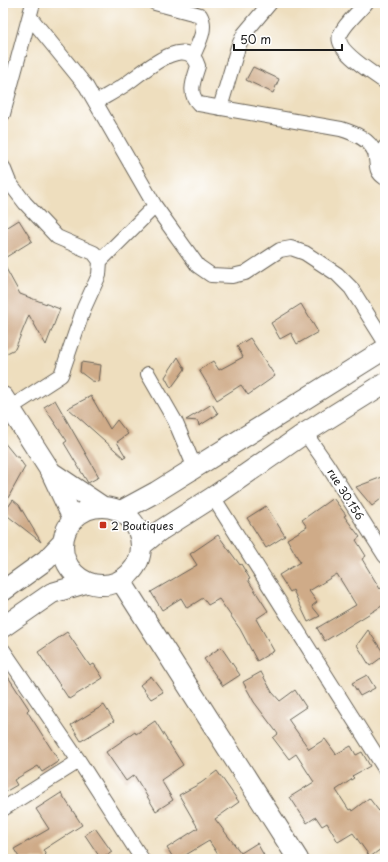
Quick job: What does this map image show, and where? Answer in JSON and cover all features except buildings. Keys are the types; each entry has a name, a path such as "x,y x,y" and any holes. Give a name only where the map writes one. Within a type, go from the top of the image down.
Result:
{"main road":[{"path":"86,583 76,576 68,567 63,555 62,543 66,530 73,519 82,512 112,509 195,468 385,349"},
{"path":"141,546 158,532 305,433 385,383"},
{"path":"6,402 51,472 73,519"},
{"path":"3,627 52,593 86,583 104,585 121,581 135,568 140,559 140,536 134,523 51,472"},
{"path":"3,591 41,565 62,543"},
{"path":"121,581 298,859"}],"street":[{"path":"3,114 33,3"},
{"path":"155,3 200,15 203,21 203,29 193,56"},
{"path":"220,108 238,47 244,34 270,3"},
{"path":"366,3 341,34 340,44 346,53 385,82"},
{"path":"30,17 76,72 96,102 155,206 198,266 211,275 220,277 245,273 280,250 291,248 306,253 337,274 350,288 385,342"},
{"path":"96,102 125,85 158,61 173,54 186,53 193,56 198,66 191,93 193,98 199,104 341,129 356,134 364,139 373,150 376,166 382,176"},
{"path":"382,176 385,147"},
{"path":"3,167 13,188 56,237 94,253 100,261"},
{"path":"6,402 61,375 81,316 99,275 100,261 155,206"},
{"path":"148,374 175,421 195,468"},
{"name":"rue 30.156","path":"305,433 326,462 385,556"},
{"path":"212,497 385,769"},
{"path":"3,650 79,761 142,859"},
{"path":"3,809 79,761"}],"place":[{"name":"2 Boutiques","path":"103,525"}]}
